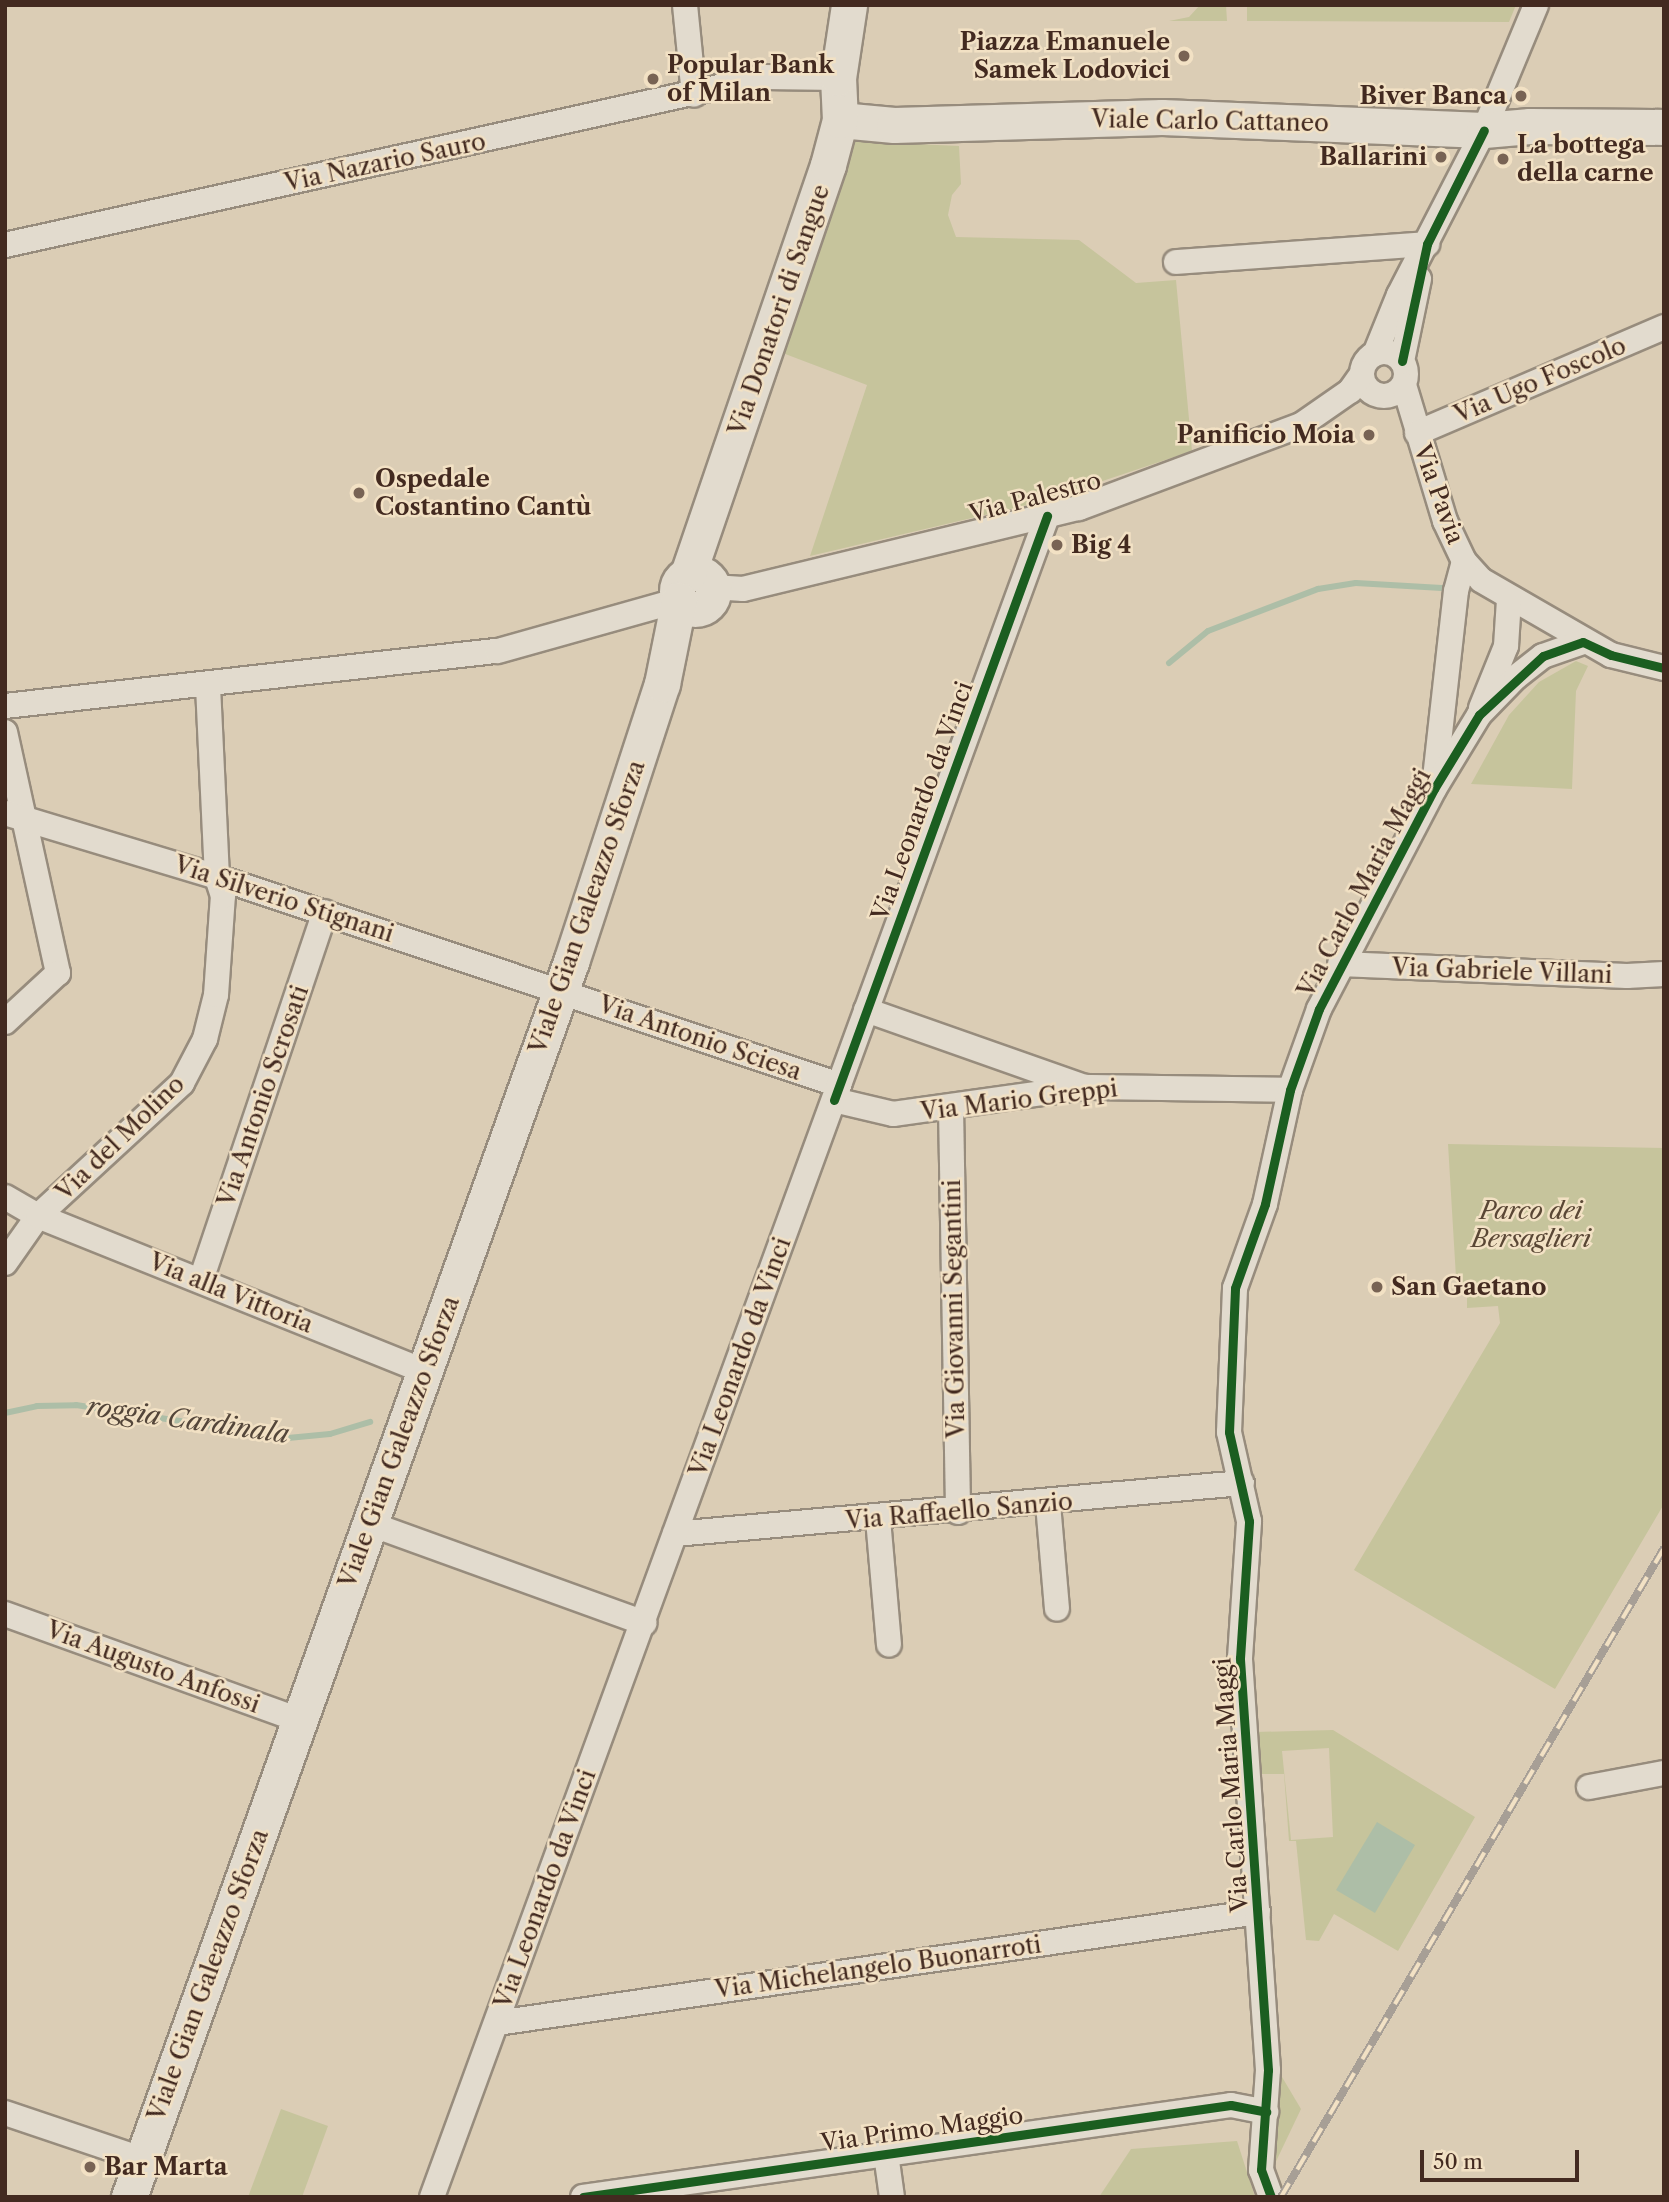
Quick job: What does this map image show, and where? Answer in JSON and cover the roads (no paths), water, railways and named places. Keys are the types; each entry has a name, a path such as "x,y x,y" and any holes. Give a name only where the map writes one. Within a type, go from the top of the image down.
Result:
{"street":[{"path":"685,5 694,95"},
{"name":"Via Donatori di Sangue","path":"697,589 702,538 840,120 838,78 849,5"},
{"name":"Via Pavia","path":"1536,5 1485,130 1427,244 1382,383 1417,433 1445,520 1464,561 1481,580 1509,600 1611,656 1664,668"},
{"name":"Via Nazario Sauro","path":"5,245 694,95 764,77 838,78"},
{"name":"Viale Carlo Cattaneo","path":"840,120 894,125 1162,117 1485,130 1530,125 1664,127"},
{"path":"1176,262 1427,244"},
{"name":"Via Ugo Foscolo","path":"1417,433 1664,327"},
{"name":"Via Palestro","path":"5,706 498,651 697,589 743,589 1047,516 1274,438 1382,383"},
{"name":"Via Leonardo da Vinci","path":"432,2197 1047,516"},
{"name":"Via Carlo Maria Maggi","path":"1434,789 1456,591 1464,561"},
{"name":"Viale Gian Galeazzo Sforza","path":"129,2197 368,1523 561,990 662,684 697,589"},
{"name":"Via Carlo Maria Maggi","path":"1271,2197 1261,2170 1268,2070 1240,1658 1250,1521 1229,1432 1235,1288 1265,1204 1290,1090 1339,964 1434,789 1479,715 1506,646 1509,600"},
{"name":"Via Carlo Maria Maggi","path":"1479,715 1543,656 1583,642"},
{"name":"Via del Molino","path":"5,1263 38,1216 182,1083 194,1065 216,995 223,896 216,877 208,684"},
{"path":"5,732 15,815 58,972 5,1022"},
{"name":"Via Silverio Stignani","path":"15,815 216,877 561,990"},
{"name":"Via Antonio Scrosati","path":"201,1280 324,912"},
{"name":"Via Gabriele Villani","path":"1339,964 1626,976 1664,974"},
{"name":"Via Antonio Sciesa","path":"561,990 837,1093"},
{"path":"866,1010 1086,1087"},
{"name":"Via Mario Greppi","path":"837,1093 893,1114 1086,1087 1290,1090"},
{"name":"Via Giovanni Segantini","path":"951,1107 958,1512"},
{"name":"Via alla Vittoria","path":"5,1197 38,1216 424,1371"},
{"name":"Via Raffaello Sanzio","path":"675,1534 1048,1504 1242,1483"},
{"path":"1048,1504 1058,1609"},
{"path":"878,1519 889,1644"},
{"path":"368,1523 644,1623"},
{"name":"Via Augusto Anfossi","path":"5,1614 300,1720"},
{"path":"1589,1787 1664,1773"},
{"name":"Via Michelangelo Buonarroti","path":"497,2022 1258,1912"},
{"name":"Via Primo Maggio","path":"583,2197 1231,2105 1266,2112"},
{"path":"5,2113 142,2159"},
{"path":"886,2154 892,2197"}],"waterway":[{"name":"roggia Cardinala","path":"1169,663 1208,631 1318,589 1356,583 1442,588"},
{"name":"roggia Cardinala","path":"5,1413 37,1406 76,1405 288,1438 330,1434 370,1422"}],"railway":[{"path":"1281,2197 1664,1548"}],"place":[{"name":"Piazza Emanuele Samek Lodovici","path":"1184,56"},
{"name":"Popular Bank of Milan","path":"653,79"},
{"name":"Biver Banca","path":"1521,96"},
{"name":"Ballarini","path":"1441,157"},
{"name":"La bottega della carne","path":"1503,159"},
{"name":"Panificio Moia","path":"1369,435"},
{"name":"Ospedale Costantino Cantù","path":"359,493"},
{"name":"Big 4","path":"1057,545"},
{"name":"San Gaetano","path":"1377,1287"},
{"name":"Bar Marta","path":"90,2167"}],"park label":[{"name":"Parco dei Bersaglieri","path":"1531,1225"}]}
